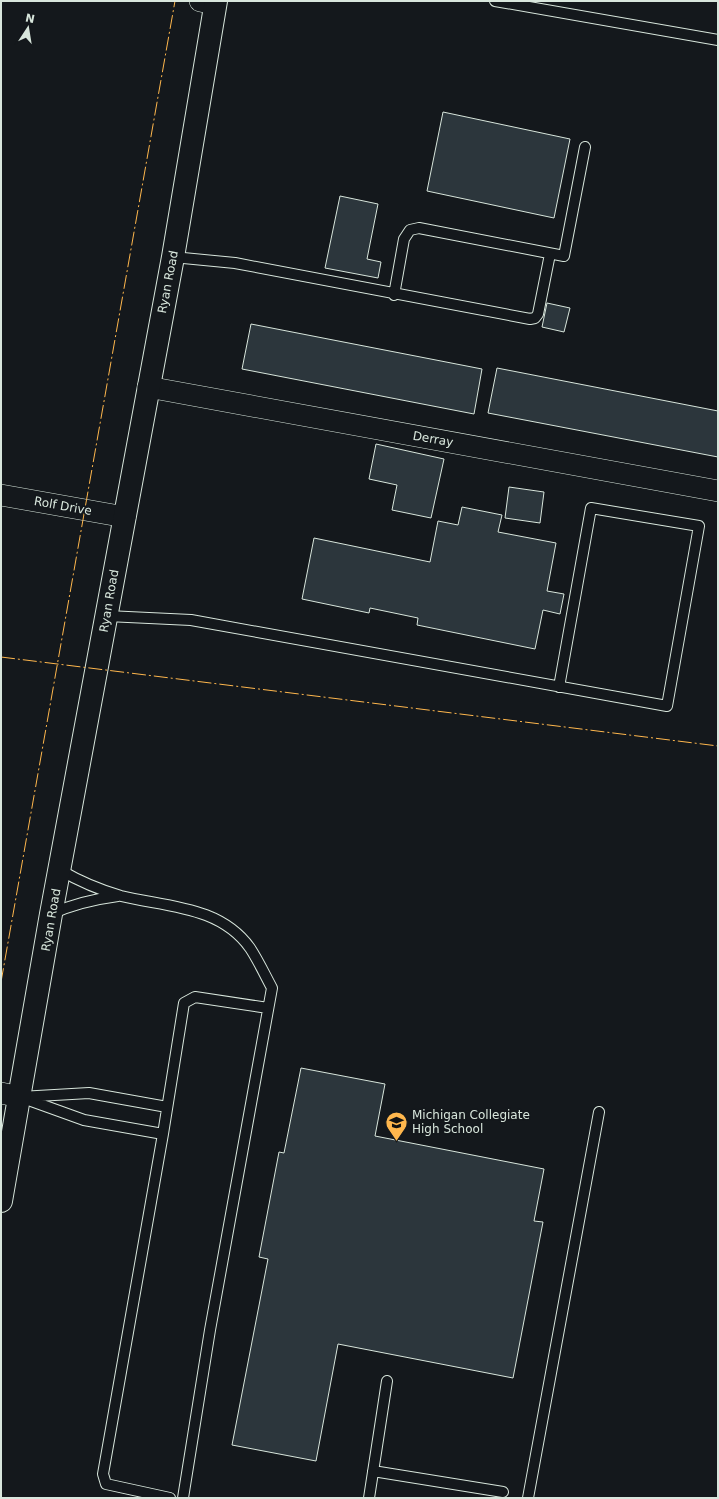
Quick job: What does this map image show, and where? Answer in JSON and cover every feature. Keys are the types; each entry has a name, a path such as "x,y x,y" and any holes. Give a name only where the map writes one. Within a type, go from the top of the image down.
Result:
{"main road":[{"name":"Ryan Road","path":"1,1201 10,1095 60,870 107,616 173,257 211,2"}],"street":[{"name":"Derray","path":"148,387 718,491"},
{"name":"Rolf Drive","path":"1,495 125,517"}],"lane":[{"path":"495,1 718,40"},
{"path":"394,295 404,239 410,230 419,228 564,256 585,147"},
{"path":"173,257 235,264 394,295 535,318 538,314 550,254"},
{"path":"107,616 191,620 559,687 667,706 699,526 591,508 559,687"},
{"path":"60,870 77,880 121,895 178,906 212,916 233,930 249,947 272,988 210,1330 183,1498"},
{"path":"51,914 71,905 121,895"},
{"path":"170,1498 106,1484 103,1474 163,1134 184,1002 195,997 268,1008"},
{"path":"10,1095 89,1093 167,1107"},
{"path":"10,1095 84,1120 163,1134"},
{"path":"528,1498 599,1112"},
{"path":"369,1498 387,1381"},
{"path":"373,1471 503,1492"}],"building":[{"path":"443,112 570,139 554,218 427,191"},
{"path":"340,196 378,204 367,259 381,262 378,278 325,268"},
{"path":"547,303 570,308 564,332 542,327"},
{"path":"251,324 482,369 474,414 242,369"},
{"path":"497,368 718,411 718,457 488,413"},
{"path":"376,444 444,459 431,518 392,510 397,485 369,479"},
{"path":"509,487 544,492 540,523 505,518"},
{"path":"462,507 502,515 498,532 556,543 547,591 564,594 560,614 543,610 535,649 417,625 418,618 370,608 369,613 302,599 314,538 430,562 438,521 458,525"},
{"path":"301,1068 385,1084 375,1136 544,1169 534,1221 543,1222 513,1378 338,1344 316,1461 232,1445 268,1259 259,1257 279,1152 284,1153"}],"power":[{"path":"1,982 175,1"},
{"path":"1,657 718,746"}],"place":[{"name":"Michigan Collegiate High School","path":"397,1142"}]}
